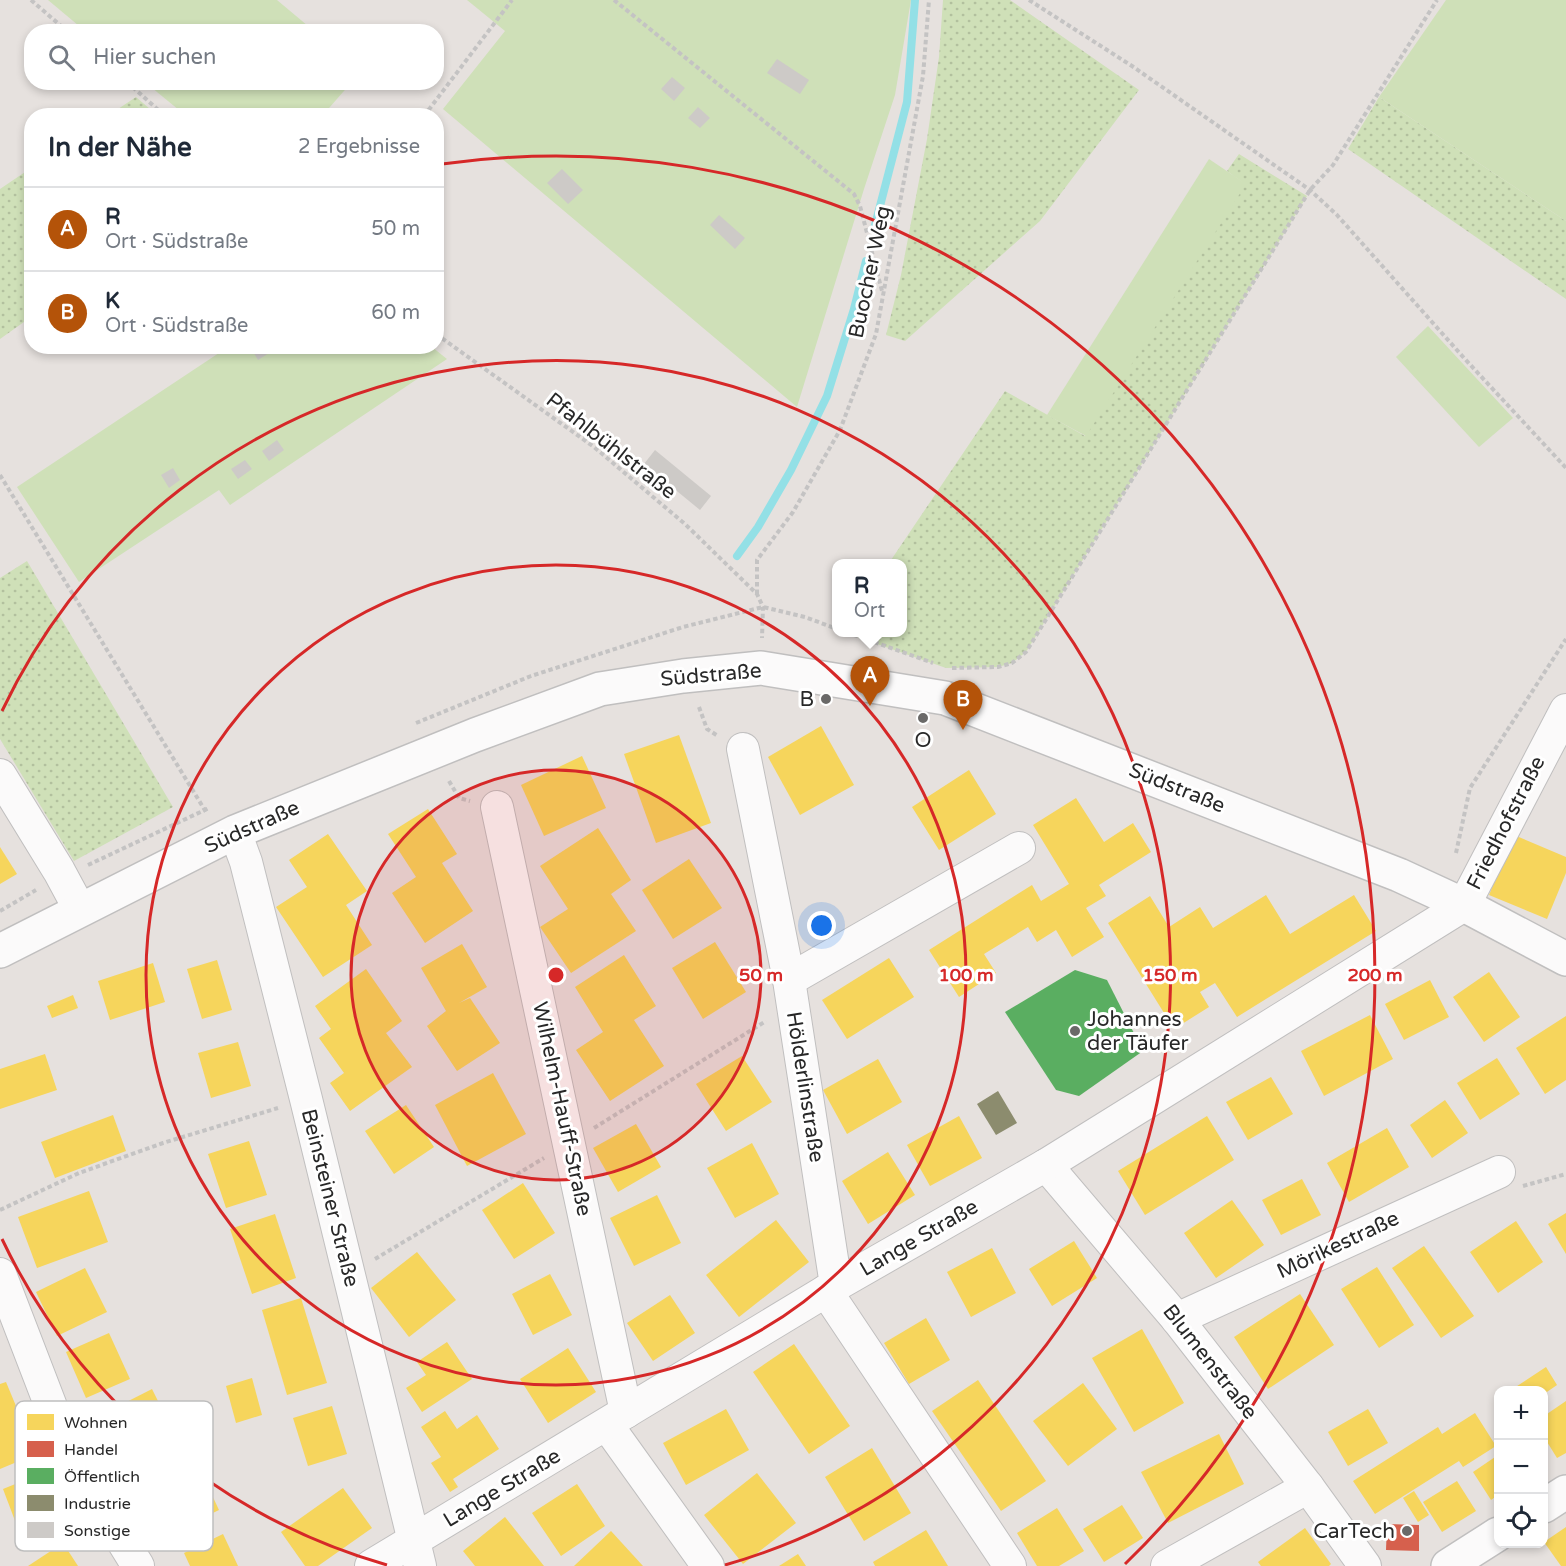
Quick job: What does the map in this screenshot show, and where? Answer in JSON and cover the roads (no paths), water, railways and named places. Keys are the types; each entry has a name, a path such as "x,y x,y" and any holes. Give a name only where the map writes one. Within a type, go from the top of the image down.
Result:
{"street":[{"name":"Südstraße","path":"0,951 235,832 401,764 600,689 683,676 761,668 945,698 1399,875 1464,905 1566,959"},
{"name":"Friedhofstraße","path":"1464,905 1566,710"},
{"name":"Hölderlinstraße","path":"743,748 791,993 831,1288 1010,1566"},
{"path":"2,783 62,876 80,910"},
{"name":"Wilhelm-Hauff-Straße","path":"497,807 569,1143 617,1418 708,1566"},
{"name":"Beinsteiner Straße","path":"235,832 246,862 306,1099 417,1553"},
{"path":"791,993 1019,848"},
{"name":"Lange Straße","path":"371,1566 417,1553 617,1418 831,1288 1046,1166 1464,905"},
{"name":"Blumenstraße","path":"1046,1166 1177,1318 1308,1487 1365,1566"},
{"name":"Mörikestraße","path":"1177,1318 1499,1172"},
{"path":"0,1274 49,1401"},
{"path":"1167,1566 1308,1487"},
{"path":"1548,1503 1566,1492"},
{"path":"1448,1566 1494,1537"},
{"path":"129,1551 138,1566"}],"waterway":[{"path":"874,229 907,102 915,0"},
{"path":"737,556 758,527 791,470 827,396 866,261"}],"place":[{"name":"B","path":"826,699"},
{"name":"R","path":"870,706"},
{"name":"O","path":"923,718"},
{"name":"K","path":"963,730"},
{"name":"Johannes der Täufer","path":"1075,1031"},
{"name":"CarTech","path":"1407,1531"}]}
